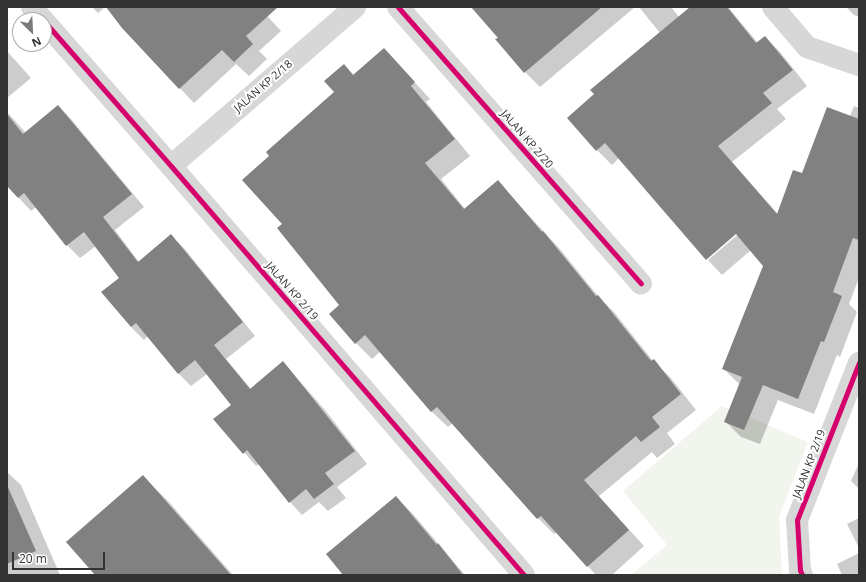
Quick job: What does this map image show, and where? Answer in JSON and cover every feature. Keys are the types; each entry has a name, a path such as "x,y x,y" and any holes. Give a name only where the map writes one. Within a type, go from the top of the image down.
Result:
{"street":[{"name":"JALAN KP 2/18","path":"171,166 354,7"},
{"name":"JALAN KP 2/20","path":"398,7 641,284"},
{"path":"773,7 807,47 859,65"},
{"name":"JALAN KP 2/19","path":"52,30 524,575"},
{"name":"JALAN KP 2/19","path":"802,575 800,570 797,520 859,363"}],"shaded area":[{"path":"722,406 808,442 779,517 782,575 631,575 667,545 623,491"}],"building":[{"path":"106,7 278,7 246,36 253,44 234,62 222,50 179,89 122,28"},
{"path":"471,7 602,7 524,73 495,39 498,38"},
{"path":"690,7 727,7 756,43 765,36 793,70 763,93 772,103 718,146 777,214 793,170 802,173 827,107 859,119 859,240 853,238 833,292 842,296 824,342 821,341 798,399 763,385 744,430 724,422 742,377 722,369 763,266 736,234 706,260 605,143 596,151 567,118 594,94 590,90"},
{"path":"384,48 415,82 411,86 455,139 425,163 464,209 498,180 542,232 543,231 596,296 598,295 651,361 654,359 681,394 652,417 660,427 641,442 636,436 584,480 629,530 587,567 541,516 537,519 437,407 431,412 365,335 355,344 329,314 339,305 277,228 282,224 242,180 269,156 266,152 334,92 324,81 344,64 353,75"},
{"path":"58,105 132,194 103,217 138,262 171,234 243,322 214,345 250,389 283,361 355,451 325,473 334,484 314,499 306,489 289,503 247,450 243,454 213,419 231,405 195,360 178,374 136,323 131,327 101,292 119,278 84,232 66,246 24,193 18,198 7,186 7,114 23,134"},
{"path":"143,475 231,575 95,575 66,542"},
{"path":"7,485 36,551 7,564"},
{"path":"396,496 437,545 438,543 463,575 343,575 326,554"}],"cycle path":[{"path":"398,7 641,284"},
{"path":"52,30 524,575"},
{"path":"802,575 800,570 797,520 859,363"}]}
